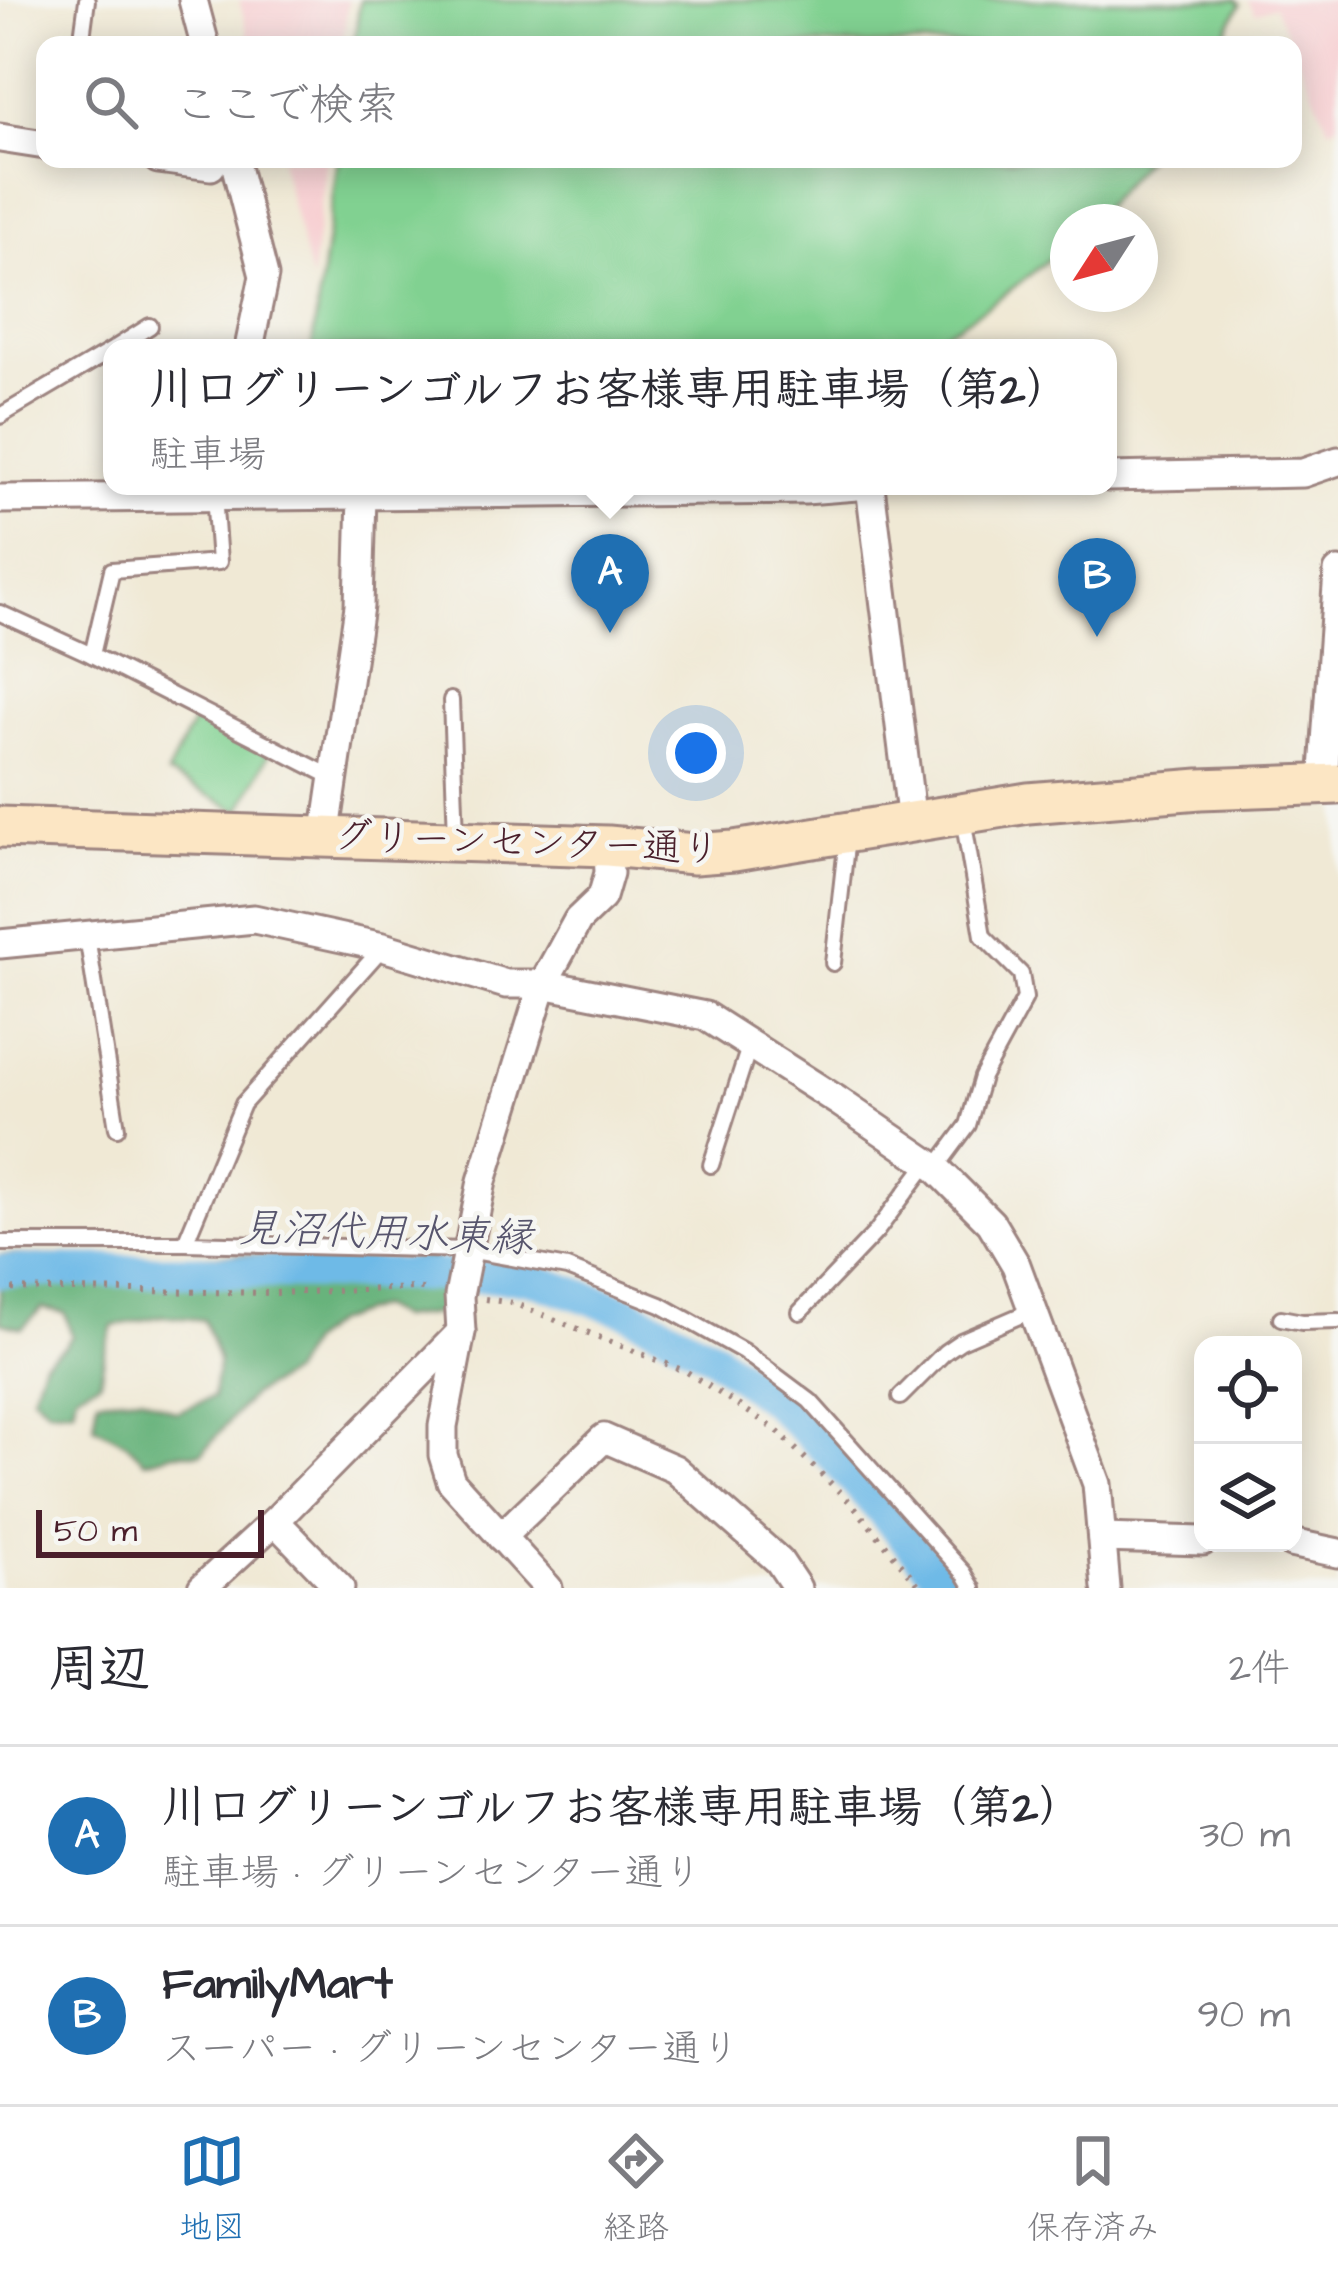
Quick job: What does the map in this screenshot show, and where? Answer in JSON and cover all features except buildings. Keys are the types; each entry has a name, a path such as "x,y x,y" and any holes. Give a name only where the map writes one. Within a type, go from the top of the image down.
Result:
{"main road":[{"name":"グリーンセンター通り","path":"0,826 608,846 694,854 751,849 1028,803 1330,784"}],"street":[{"path":"194,0 203,36"},
{"path":"0,138 36,144"},
{"path":"224,168 264,276 250,339"},
{"path":"1117,477 1303,473 1338,461"},
{"path":"0,499 214,495"},
{"path":"326,838 358,606 362,495"},
{"path":"871,495 912,822"},
{"path":"1330,784 1338,572"},
{"path":"548,1588 451,1480 443,1454 443,1426 461,1332 459,1296 482,1181 543,984 578,920 602,897 609,873 608,846"},
{"path":"0,944 254,919 382,947 506,984 543,984 705,1016 932,1166 991,1223 1016,1265 1097,1484 1106,1588"},
{"path":"202,1588 275,1521 461,1332"},
{"path":"501,1537 604,1438 675,1469 779,1561 797,1588"},
{"path":"275,1521 340,1588"},
{"path":"1102,1538 1194,1541"},
{"path":"1302,1545 1338,1553"}],"lane":[{"path":"82,36 87,0"},
{"path":"129,339 150,326"},
{"path":"0,416 103,355"},
{"path":"92,655 112,570 220,562 214,495"},
{"path":"0,613 334,778"},
{"path":"451,700 456,842"},
{"path":"800,1312 968,1125 982,1077 1025,998 1022,974 983,936 963,813"},
{"path":"833,963 848,833"},
{"path":"87,936 117,1128"},
{"path":"185,1243 243,1104 382,947"},
{"path":"711,1165 750,1044"},
{"path":"0,1243 468,1250 567,1268 661,1305 743,1351 810,1401 973,1588"},
{"path":"900,1397 961,1341 1033,1310"},
{"path":"1281,1318 1338,1321"}],"path":[{"path":"0,1289 275,1293 417,1288 513,1303 686,1372 775,1429 853,1505 921,1588"}],"shaded area":[{"path":"239,0 348,0 343,36 249,36"},
{"path":"1248,0 1338,0 1338,124 1329,128 1302,68 1302,36 1288,36 1274,6 1255,13"},
{"path":"282,168 326,168 311,281"}],"green space":[{"path":"360,0 1236,0 1240,5 1224,36 355,36"},
{"path":"337,168 1137,168 1106,204 1050,204 1050,257 994,302 931,339 313,339"},
{"path":"196,716 269,754 240,811 167,774"},
{"path":"0,1255 245,1255 370,1263 435,1257 443,1313 399,1318 378,1307 334,1322 308,1343 291,1373 252,1395 202,1453 175,1453 145,1461 125,1442 94,1426 98,1399 141,1396 177,1412 213,1397 218,1360 204,1320 162,1316 113,1326 100,1381 76,1393 73,1409 48,1409 32,1395 44,1361 72,1336 65,1313 42,1308 22,1328 0,1322"}],"waterway":[{"name":"見沼代用水東縁","path":"0,1271 527,1277 627,1311 712,1354 776,1403 833,1457 945,1588"}],"place":[{"name":"川口グリーンゴルフお客様専用駐車場（第2）","path":"610,633"},
{"name":"FamilyMart","path":"1097,637"}]}
